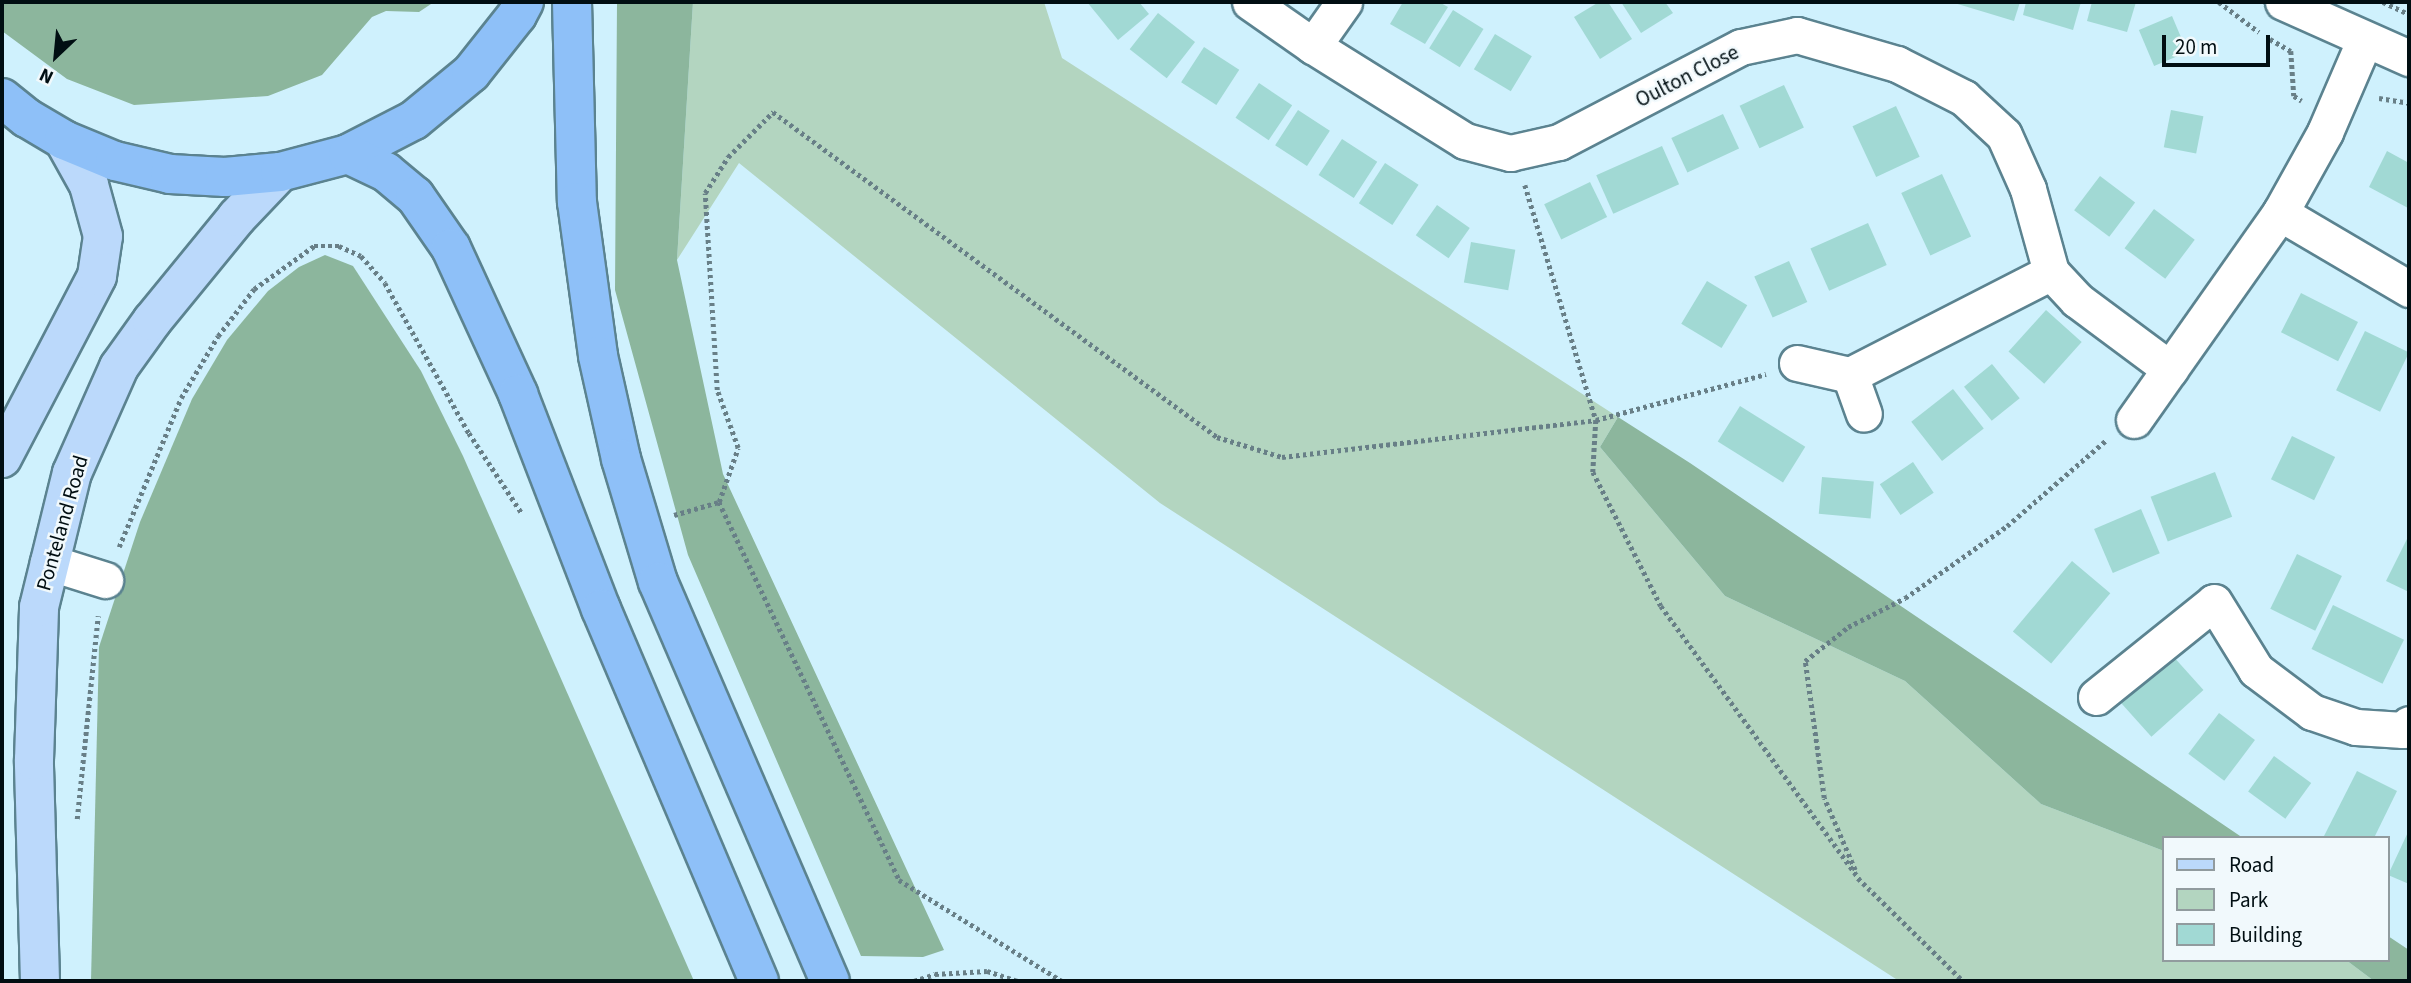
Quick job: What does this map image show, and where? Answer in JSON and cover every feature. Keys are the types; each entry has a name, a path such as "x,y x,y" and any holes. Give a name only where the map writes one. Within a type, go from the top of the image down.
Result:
{"highway":[{"path":"10,112 64,140 116,161 170,174 225,177 280,172 348,154 414,120 471,73 523,2"},
{"path":"572,2 578,214 598,356 621,459 658,582 830,981"},
{"path":"348,154 386,172 415,196 457,261 518,394 601,609 759,981"}],"main road":[{"path":"2,458 97,276 103,236 89,185 64,140"},
{"name":"Ponteland Road","path":"40,981 34,760 39,607 72,473 119,367 152,321 237,217 280,172"}],"street":[{"name":"Oulton Close","path":"1250,2 1313,46 1465,141 1510,153 1559,142 1741,47 1797,35 1897,64 1964,97 2004,135 2028,189 2051,272 2077,300 2170,369"},
{"path":"1313,46 1344,2"},
{"path":"2284,2 2409,58"},
{"path":"2134,419 2280,213 2325,132 2365,39"},
{"path":"2280,213 2409,289"},
{"path":"1797,363 1850,375 2051,272"},
{"path":"1850,375 1864,414"},
{"path":"48,562 105,580"},
{"path":"2096,697 2214,602 2256,670 2312,712 2356,727 2407,730"}],"path":[{"path":"2383,2 2409,14"},
{"path":"1062,981 899,880 719,502 738,448 717,390 705,193 727,157 774,112 1217,436 1282,457 1596,420 1741,383"},
{"path":"1519,151 1521,173 1596,420 1594,472 1661,606 1859,879 1963,981"},
{"path":"77,822 94,635 105,580 181,398 218,337 254,289 314,246 338,246 361,256 385,283 469,433 526,520"},
{"path":"1859,879 1824,798 1805,661 1848,627 1905,598 2007,526 2088,454 2134,419"},
{"path":"668,516 719,502"},
{"path":"914,981 935,974 987,971 1017,981"}],"green space":[{"path":"2,2 434,2 419,12 386,11 372,17 322,75 268,96 134,105 67,79 2,31"},
{"path":"617,2 693,2 677,260 723,474 944,950 923,957 861,956 688,555 615,290"},
{"path":"693,2 1044,2 1062,58 1618,417 1600,447 1725,596 1905,681 2041,804 2162,850 2162,962 2349,962 2374,981 1899,981 1160,503 739,163 677,260"},
{"path":"325,255 353,266 421,371 463,456 694,981 91,981 99,647 140,522 192,399 227,340 268,291 299,267"},
{"path":"1618,417 2240,836 2162,836 2162,850 2041,804 1905,681 1725,596 1600,447"},
{"path":"2390,937 2409,950 2409,981 2374,981 2349,962 2390,962"}],"building":[{"path":"1087,2 1139,2 1149,14 1118,40"},
{"path":"1403,2 1439,2 1448,7 1425,44 1390,24"},
{"path":"1599,2 1608,2 1632,39 1600,59 1574,17"},
{"path":"1621,2 1665,2 1673,13 1641,33"},
{"path":"1951,2 2020,2 2014,21"},
{"path":"2026,2 2081,2 2073,30 2023,15"},
{"path":"2092,2 2136,2 2127,32 2087,21"},
{"path":"1453,10 1484,29 1460,67 1429,48"},
{"path":"1158,13 1195,42 1167,78 1130,49"},
{"path":"2172,16 2187,52 2154,66 2139,30"},
{"path":"1495,34 1532,56 1511,91 1474,69"},
{"path":"1204,47 1239,70 1216,105 1181,82"},
{"path":"1259,83 1292,105 1269,140 1236,118"},
{"path":"1784,85 1804,128 1759,148 1740,106"},
{"path":"1896,106 1920,157 1876,177 1852,126"},
{"path":"1298,110 1330,131 1307,166 1275,145"},
{"path":"2171,110 2203,116 2196,154 2164,147"},
{"path":"1723,114 1739,148 1687,173 1671,138"},
{"path":"1342,139 1377,162 1354,198 1319,175"},
{"path":"1662,146 1679,184 1613,214 1596,175"},
{"path":"2387,151 2409,163 2408,208 2369,187"},
{"path":"1385,163 1419,185 1392,225 1359,203"},
{"path":"1942,174 1971,237 1930,256 1901,193"},
{"path":"2100,176 2135,202 2109,237 2074,210"},
{"path":"1590,182 1607,217 1561,239 1544,204"},
{"path":"1437,205 1470,228 1449,258 1416,235"},
{"path":"2154,209 2195,240 2165,279 2125,248"},
{"path":"1868,223 1887,265 1829,291 1810,249"},
{"path":"1471,242 1515,250 1508,290 1464,282"},
{"path":"1789,261 1807,302 1773,318 1754,276"},
{"path":"1707,281 1747,305 1722,348 1681,324"},
{"path":"2301,293 2358,322 2338,361 2281,332"},
{"path":"2046,310 2082,342 2044,384 2009,352"},
{"path":"2365,331 2409,352 2380,412 2336,390"},
{"path":"1992,364 2020,398 1992,421 1964,387"},
{"path":"1953,389 1984,428 1942,461 1911,422"},
{"path":"1740,406 1805,447 1783,482 1718,442"},
{"path":"2292,436 2335,457 2314,500 2271,479"},
{"path":"1913,462 1934,493 1901,515 1880,484"},
{"path":"2215,472 2232,517 2168,542 2151,497"},
{"path":"1822,477 1874,482 1871,518 1819,514"},
{"path":"2141,509 2160,553 2113,573 2094,529"},
{"path":"2409,535 2409,592 2386,581"},
{"path":"2297,554 2342,576 2315,631 2270,609"},
{"path":"2072,561 2110,593 2051,664 2013,631"},
{"path":"2333,605 2404,640 2383,684 2312,649"},
{"path":"2172,655 2203,690 2151,737 2120,702"},
{"path":"2219,713 2255,740 2224,781 2188,754"},
{"path":"2274,756 2311,783 2285,819 2248,792"},
{"path":"2357,771 2397,791 2375,836 2324,836"},
{"path":"2409,830 2409,884 2390,876"}]}
